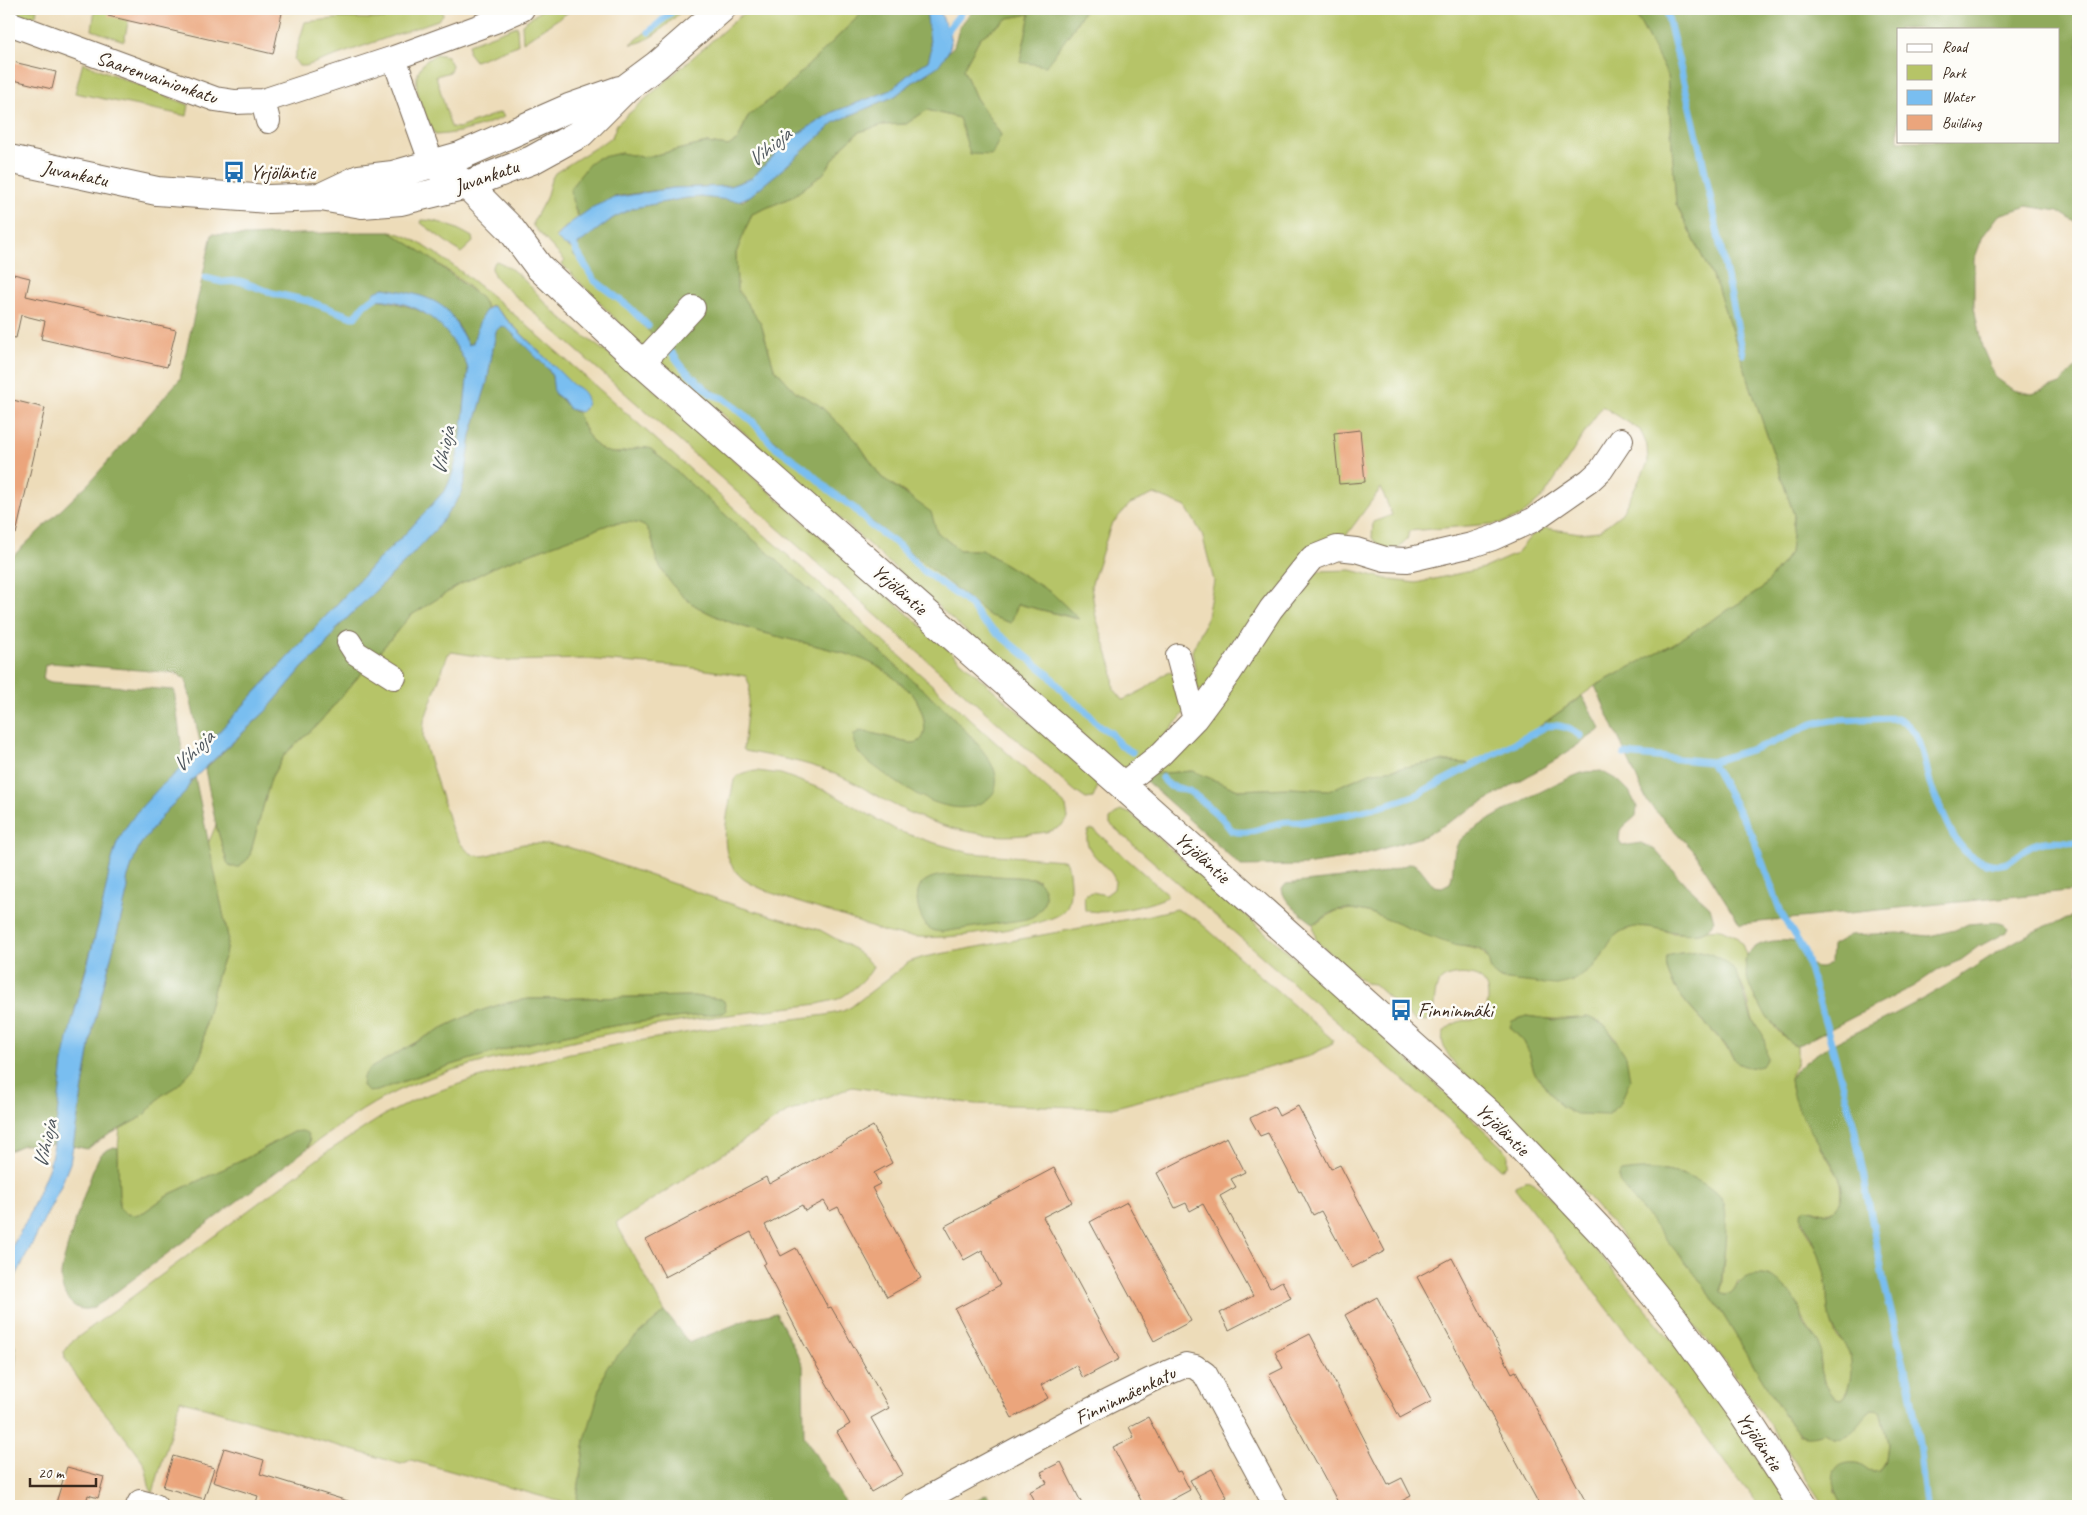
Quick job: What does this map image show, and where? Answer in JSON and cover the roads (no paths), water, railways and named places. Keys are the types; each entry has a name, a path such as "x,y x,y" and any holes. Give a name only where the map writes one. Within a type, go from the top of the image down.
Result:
{"main road":[{"name":"Juvankatu","path":"9,159 157,191 268,199 322,197 362,204 401,201 458,187 532,160 582,133 626,88 721,9"},
{"name":"Juvankatu","path":"322,197 359,179 393,174 460,156 569,108 626,88"},
{"name":"Yrjöläntie","path":"432,164 458,187 496,240 539,267 642,363 1122,785 1490,1115 1541,1166 1610,1241 1674,1319 1743,1414 1803,1506"}],"street":[{"name":"Saarenvainionkatu","path":"9,23 215,99 235,102 265,111 394,58 495,21 522,9"},
{"path":"394,58 432,164"},
{"path":"642,363 693,308"},
{"path":"1122,785 1162,754 1195,719 1230,672 1271,609 1312,558 1337,548 1356,550 1385,559 1407,560 1472,545 1493,538 1533,520 1582,487 1601,470 1620,440"},
{"path":"349,642 356,653 394,677"},
{"path":"1178,656 1195,719"},
{"name":"Finninmäenkatu","path":"913,1506 1079,1416 1151,1380 1186,1365 1195,1367 1205,1374 1276,1506"}],"water":[{"path":"926,9 939,9 950,36 951,44 948,52 938,66 895,96 835,122 750,196 738,201 701,197 687,198 633,208 613,218 573,248 564,245 556,238 569,224 593,207 613,198 673,188 730,186 752,178 790,139 833,112 889,91 928,61 931,51"},
{"path":"384,288 421,296 438,303 451,315 469,345 473,343 482,316 493,306 573,385 584,393 587,400 585,408 581,412 569,409 562,399 554,393 552,376 548,369 506,327 501,326 496,331 487,383 471,435 465,479 460,496 435,530 339,626 321,651 303,667 266,711 191,781 184,794 167,810 140,845 127,880 128,888 93,1028 70,1163 60,1188 9,1290 9,1252 28,1218 49,1167 54,1144 63,1062 117,843 136,813 159,788 202,750 375,563 407,532 446,489 452,476 462,432 468,369 451,339 433,319 412,307 386,300 371,299 375,292"}],"waterway":[{"path":"649,32 675,9"},
{"path":"943,36 964,9"},
{"path":"1666,9 1699,144 1743,354"},
{"path":"572,241 594,280 629,307 648,326"},
{"path":"205,278 222,282 240,281 272,293 308,301 352,317 355,317 364,305 379,295"},
{"path":"672,353 683,368 711,394 723,398 752,421 773,445 804,467 829,490 855,509 870,525 898,545 921,569 964,600 972,607 981,620 1049,675 1067,696 1085,710 1098,725 1111,733 1120,745 1132,752"},
{"path":"1624,754 1711,762 1769,744 1812,724 1832,720 1897,718 1906,723 1917,737 1934,795 1952,833 1969,855 1977,860 1995,865 2013,860 2027,848 2038,843 2056,841 2078,843"},
{"path":"1162,778 1170,786 1189,791 1197,797 1222,818 1232,831 1245,832 1284,822 1330,818 1386,805 1414,796 1547,726 1565,727 1581,736"},
{"path":"1711,762 1752,835 1782,915 1804,951 1830,1039 1854,1126 1884,1283 1909,1385 1919,1443 1926,1506"}],"place":[{"name":"Yrjöläntie","path":"234,172"},
{"name":"Finninmäki","path":"1401,1010"}],"water label":[{"name":"Vihioja","path":"769,147"},
{"name":"Vihioja","path":"443,451"},
{"name":"Vihioja","path":"193,751"},
{"name":"Vihioja","path":"45,1144"}]}
